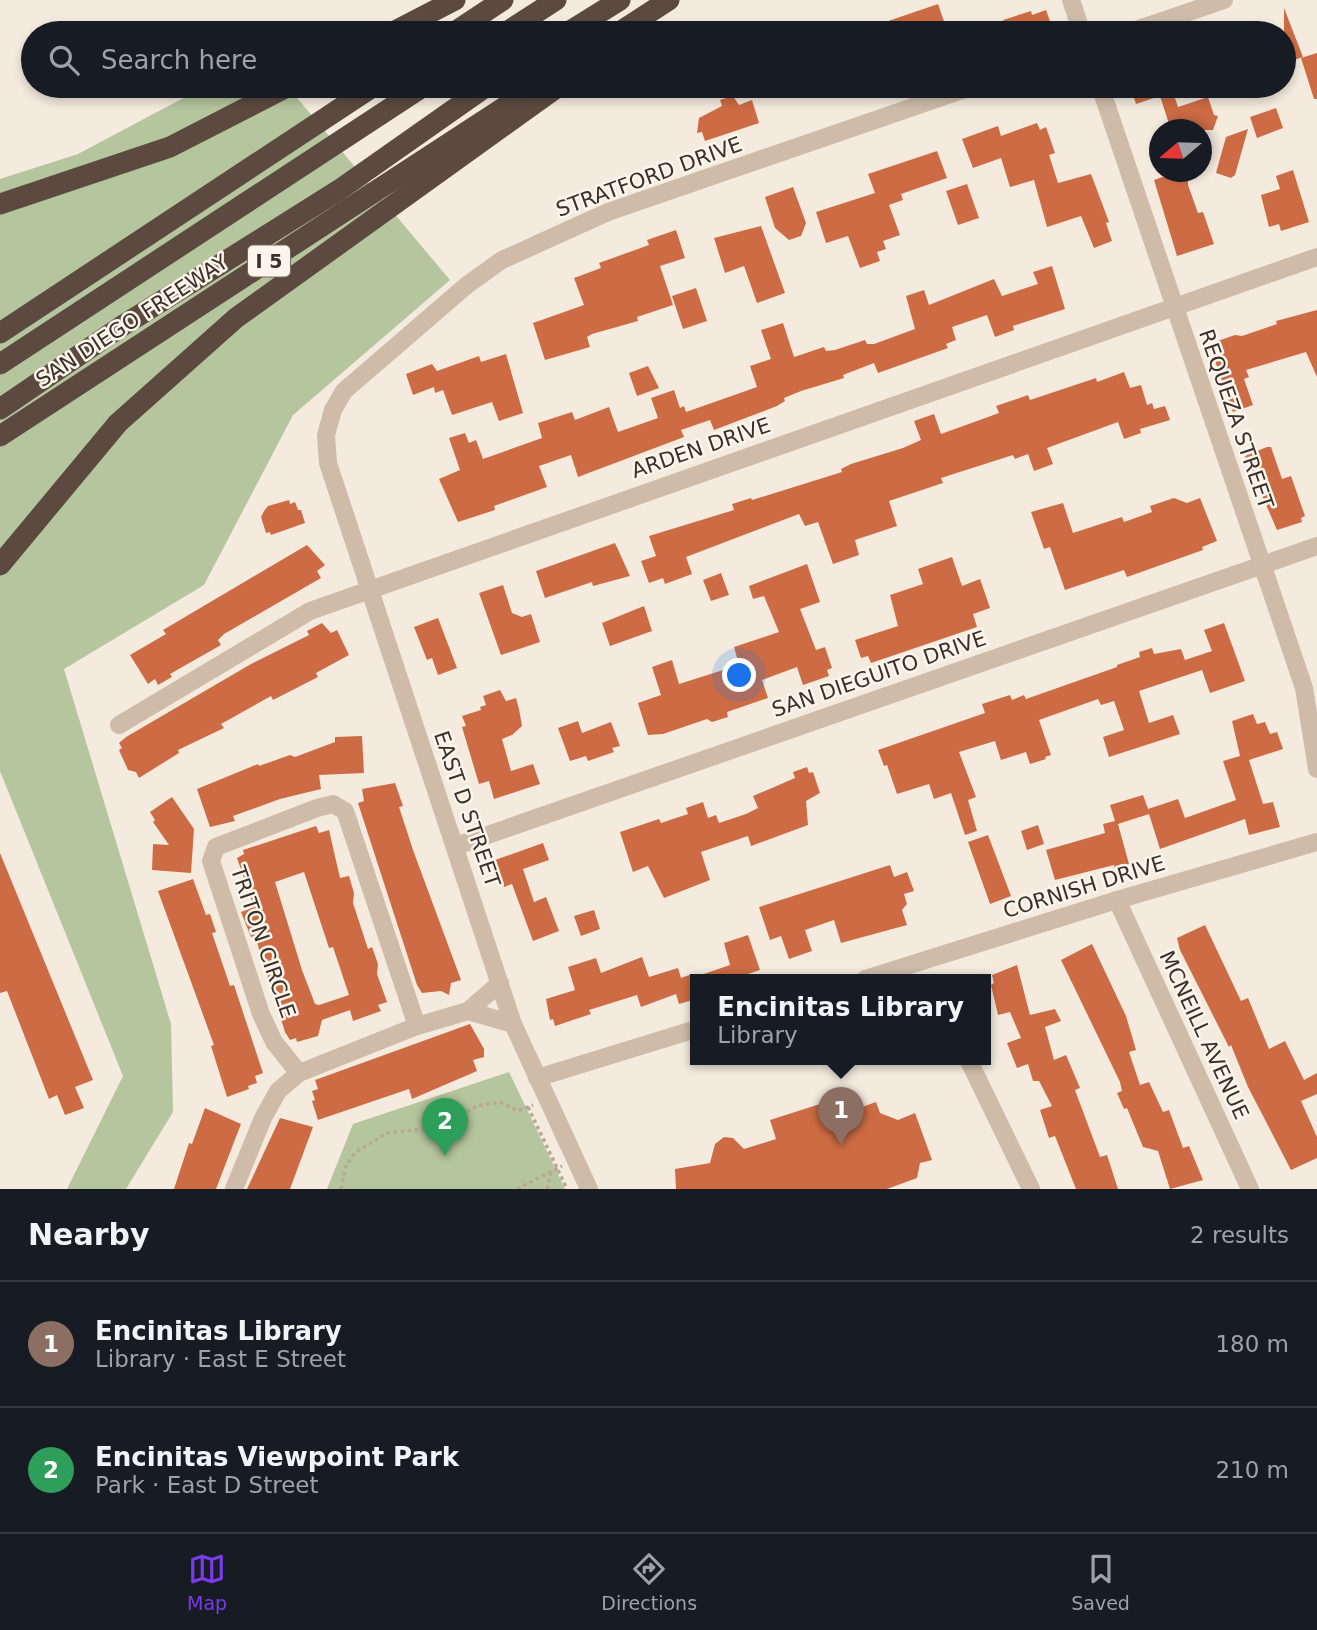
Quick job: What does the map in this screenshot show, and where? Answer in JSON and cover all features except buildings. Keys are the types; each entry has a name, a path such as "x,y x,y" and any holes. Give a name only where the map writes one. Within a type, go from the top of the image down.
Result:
{"highway":[{"path":"414,21 455,0"},
{"path":"471,21 503,0"},
{"path":"523,21 555,0"},
{"path":"586,21 620,0"},
{"path":"637,21 669,0"},
{"path":"649,21 679,0"},
{"path":"0,204 170,147 266,98"},
{"path":"0,333 356,98"},
{"path":"0,363 407,98"},
{"path":"0,410 122,326 339,190 470,98"},
{"name":"SAN DIEGO FREEWAY","path":"0,436 520,98"},
{"path":"0,565 118,424 236,318 542,98"}],"street":[{"path":"1071,0 1078,21"},
{"path":"1162,21 1224,0"},
{"name":"STRATFORD DRIVE","path":"326,435 333,410 344,391 467,285 502,260 608,212 939,98"},
{"name":"REQUEZA STREET","path":"1104,98 1304,688 1317,769"},
{"name":"ARDEN DRIVE","path":"118,725 310,611 1317,257"},
{"name":"EAST D STREET","path":"326,435 328,463 368,589 456,846 513,1024 589,1189"},
{"name":"SAN DIEGUITO DRIVE","path":"456,846 1317,546"},
{"name":"TRITON CIRCLE","path":"299,1073 274,1042 261,1014 211,861 216,847 317,808 333,804 345,811 417,1026"},
{"name":"CORNISH DRIVE","path":"881,974 1117,900 1317,842"},
{"name":"MCNEILL AVENUE","path":"1117,900 1250,1189"},
{"path":"921,962 927,974"},
{"path":"234,1189 263,1118 278,1090 299,1073 417,1026 468,1011 500,983"},
{"path":"468,1011 513,1024"},
{"path":"537,1078 690,1031"},
{"path":"971,1065 1031,1189"}],"path":[{"path":"341,1189 346,1165 356,1152 387,1133 425,1129 455,1119 477,1106 500,1102 517,1111 548,1100"},
{"path":"528,1107 567,1189"},
{"path":"517,1189 576,1159"},
{"path":"547,1189 551,1172"}],"green space":[{"path":"183,98 297,98 450,280 293,415 204,585 64,669 171,1024 173,1112 126,1189 67,1189 123,1076 0,771 0,179 78,154"},
{"path":"509,1072 565,1189 327,1189 353,1124"}],"place":[{"name":"Encinitas Library","path":"841,1145"},
{"name":"Encinitas Viewpoint Park","path":"445,1156"}]}
